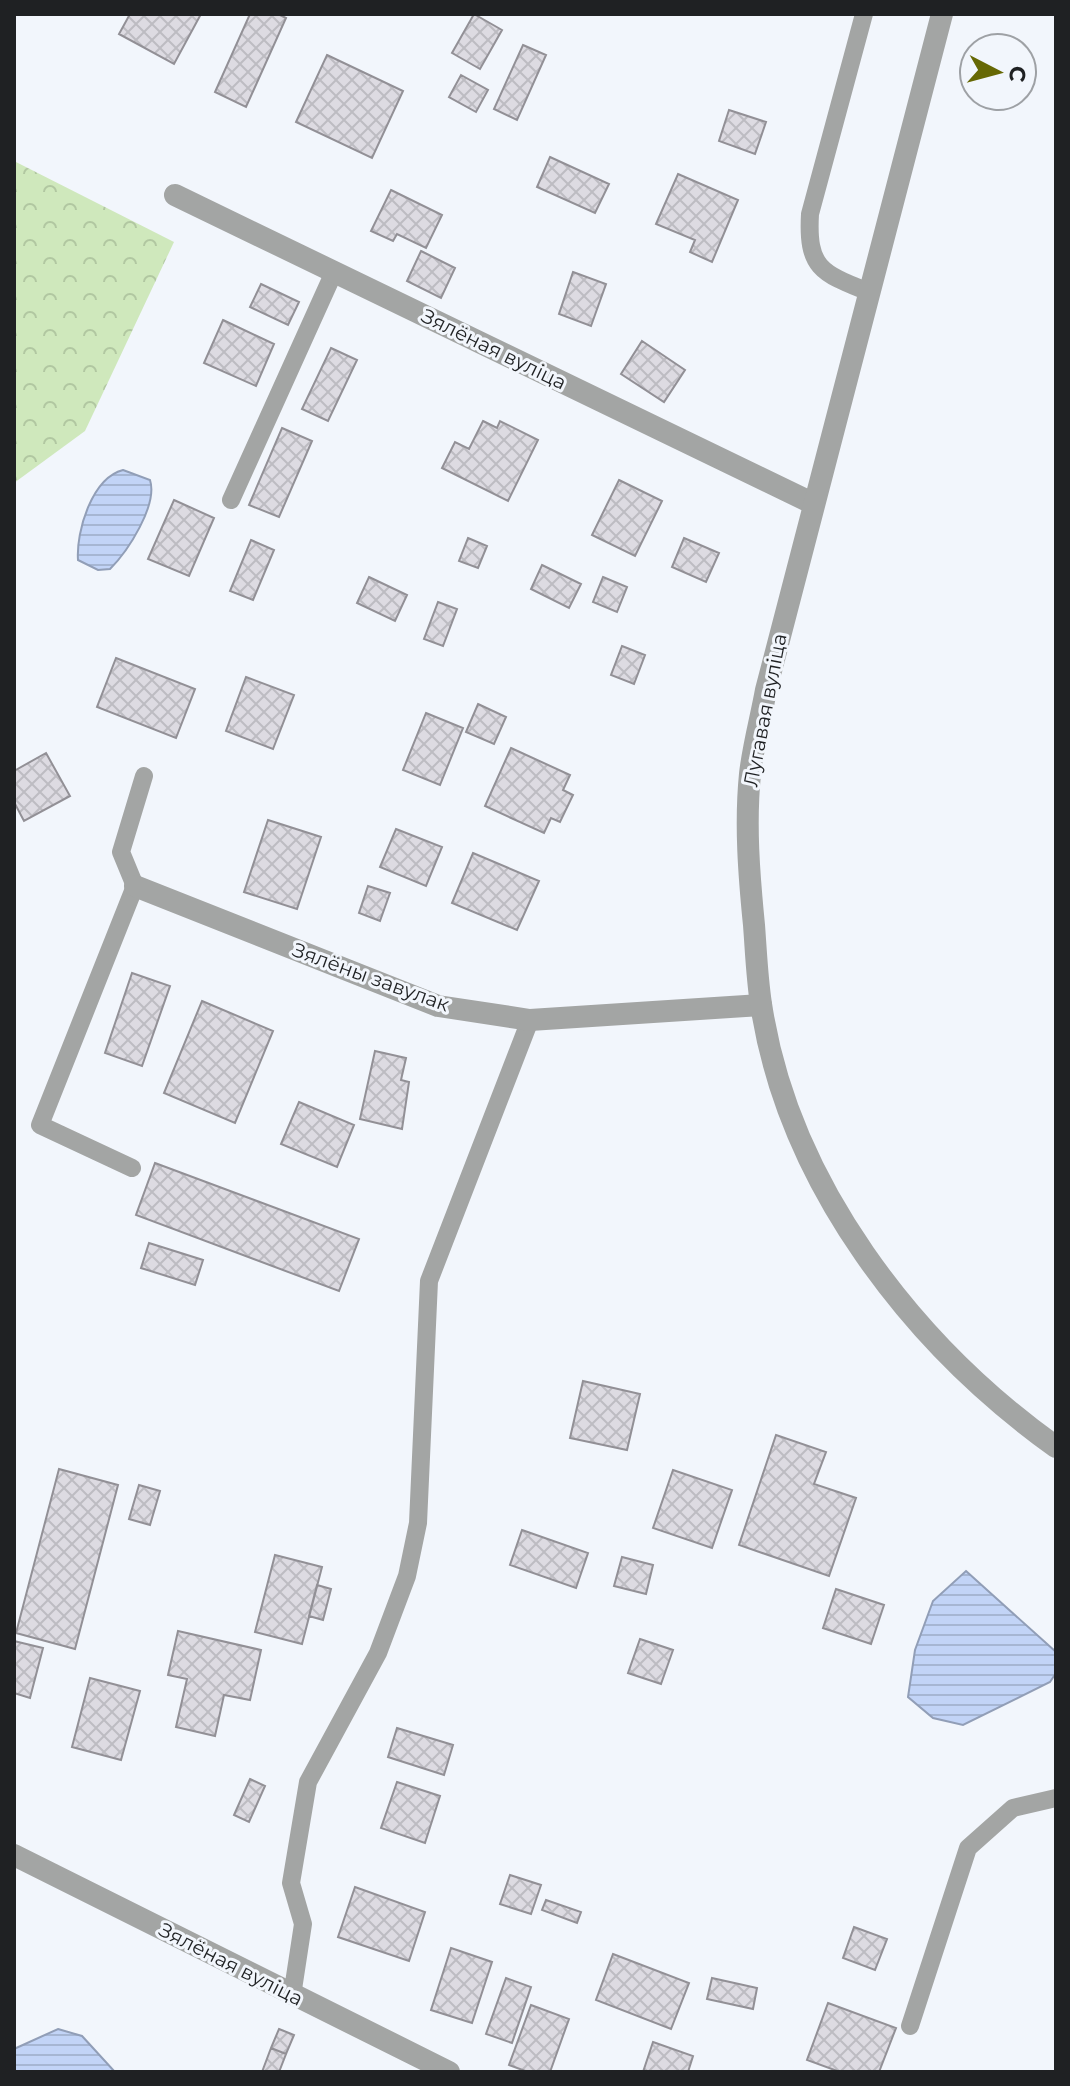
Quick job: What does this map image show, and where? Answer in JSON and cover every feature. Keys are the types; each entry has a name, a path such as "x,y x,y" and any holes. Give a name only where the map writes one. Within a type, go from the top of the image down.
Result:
{"street":[{"name":"Лугавая вуліца","path":"942,14 812,503 766,690 750,774 747,854 761,1005 787,1099 836,1212 936,1344 1004,1409 1056,1447"},
{"name":"Зялёная вуліца","path":"175,195 812,503"},
{"name":"Зялёны завулак","path":"135,886 438,1006 530,1020 761,1005"},
{"name":"Зялёная вуліца","path":"14,1855 449,2072"}],"lane":[{"path":"864,14 810,214 808,246 818,267 869,292"},
{"path":"231,500 334,272"},
{"path":"132,1168 40,1125 135,886 121,852 144,776"},
{"path":"292,1996 303,1924 291,1883 308,1782 378,1653 407,1576 418,1523 429,1281 530,1020"},
{"path":"910,2026 968,1848 1013,1808 1056,1798"}],"green space":[{"path":"14,161 174,242 85,431 14,483"}],"water":[{"path":"123,470 150,480 150,502 140,527 125,551 110,569 98,570 78,560 83,521 103,483"},
{"path":"966,1571 1056,1652 1056,1673 1050,1682 963,1725 933,1718 908,1697 915,1650 933,1601"},
{"path":"58,2029 82,2036 115,2072 14,2072 14,2049"}],"building":[{"path":"130,14 201,14 174,64 119,34"},
{"path":"250,14 278,14 286,18 246,107 215,92"},
{"path":"474,14 502,30 480,69 452,53"},
{"path":"523,45 546,55 517,120 494,109"},
{"path":"327,55 403,91 372,158 296,122"},
{"path":"461,75 488,90 476,112 449,97"},
{"path":"729,110 766,122 755,154 719,141"},
{"path":"550,157 609,184 595,213 537,187"},
{"path":"678,174 738,200 712,262 690,252 695,240 656,224"},
{"path":"391,190 442,215 426,248 397,234 393,241 371,231"},
{"path":"421,251 455,268 441,298 407,281"},
{"path":"573,272 606,284 591,326 559,314"},
{"path":"261,284 299,302 288,325 250,307"},
{"path":"223,320 274,344 256,386 204,363"},
{"path":"642,341 685,370 664,402 621,374"},
{"path":"331,348 357,360 328,421 302,409"},
{"path":"483,421 497,428 500,421 538,440 508,501 442,468 455,442 469,449"},
{"path":"282,428 312,441 279,517 249,505"},
{"path":"619,480 662,501 635,556 592,535"},
{"path":"174,500 214,518 189,576 148,559"},
{"path":"468,538 487,546 478,568 459,561"},
{"path":"684,538 719,553 706,582 672,567"},
{"path":"251,540 274,550 253,600 230,591"},
{"path":"542,565 581,584 569,608 531,589"},
{"path":"369,577 407,595 395,621 357,603"},
{"path":"603,577 627,587 617,612 593,602"},
{"path":"438,602 457,609 443,646 424,639"},
{"path":"622,646 645,655 634,684 611,675"},
{"path":"116,658 195,689 176,738 97,707"},
{"path":"246,677 294,695 273,749 226,731"},
{"path":"478,704 506,717 494,744 466,732"},
{"path":"426,713 463,728 440,785 403,770"},
{"path":"511,748 570,775 563,790 573,795 560,822 551,818 544,833 485,806"},
{"path":"46,753 70,796 24,821 14,802 14,771"},
{"path":"268,820 321,837 297,909 244,892"},
{"path":"396,829 442,847 426,886 380,867"},
{"path":"473,853 539,881 517,930 452,903"},
{"path":"368,886 390,893 380,921 359,913"},
{"path":"132,973 170,986 142,1066 105,1053"},
{"path":"202,1001 273,1031 235,1123 164,1093"},
{"path":"375,1051 406,1058 401,1080 409,1082 402,1129 360,1119"},
{"path":"299,1102 354,1125 337,1167 281,1144"},
{"path":"155,1163 359,1239 339,1291 136,1215"},
{"path":"149,1243 203,1260 195,1285 141,1268"},
{"path":"583,1381 640,1394 627,1450 570,1438"},
{"path":"776,1435 826,1452 814,1484 856,1498 829,1576 739,1545"},
{"path":"59,1469 118,1485 75,1649 16,1633"},
{"path":"673,1470 732,1490 712,1548 653,1528"},
{"path":"139,1485 160,1491 150,1525 129,1519"},
{"path":"522,1530 588,1553 576,1588 510,1565"},
{"path":"275,1555 322,1567 302,1644 255,1632"},
{"path":"622,1557 653,1565 646,1594 614,1586"},
{"path":"317,1585 331,1589 323,1620 309,1616"},
{"path":"836,1589 884,1605 871,1644 823,1628"},
{"path":"178,1631 261,1650 250,1700 224,1695 215,1736 176,1727 187,1679 168,1675"},
{"path":"640,1639 673,1650 661,1684 628,1673"},
{"path":"14,1641 43,1648 30,1698 14,1693"},
{"path":"90,1678 140,1691 121,1760 72,1747"},
{"path":"397,1728 453,1745 444,1775 388,1757"},
{"path":"250,1779 265,1786 249,1822 234,1815"},
{"path":"397,1782 440,1796 425,1843 381,1828"},
{"path":"510,1875 541,1885 531,1914 500,1904"},
{"path":"355,1887 425,1912 409,1961 338,1937"},
{"path":"546,1900 581,1912 577,1923 542,1910"},
{"path":"854,1927 887,1939 875,1970 843,1958"},
{"path":"451,1948 492,1962 472,2023 431,2010"},
{"path":"613,1954 689,1983 671,2029 596,2000"},
{"path":"506,1978 531,1987 512,2043 486,2034"},
{"path":"712,1978 757,1988 753,2009 707,1999"},
{"path":"828,2003 896,2028 879,2072 840,2072 807,2060"},
{"path":"531,2005 569,2019 550,2072 528,2072 509,2065"},
{"path":"279,2029 294,2035 286,2054 271,2048"},
{"path":"653,2042 693,2056 688,2072 643,2072"},
{"path":"271,2048 286,2054 279,2072 262,2072"}]}
